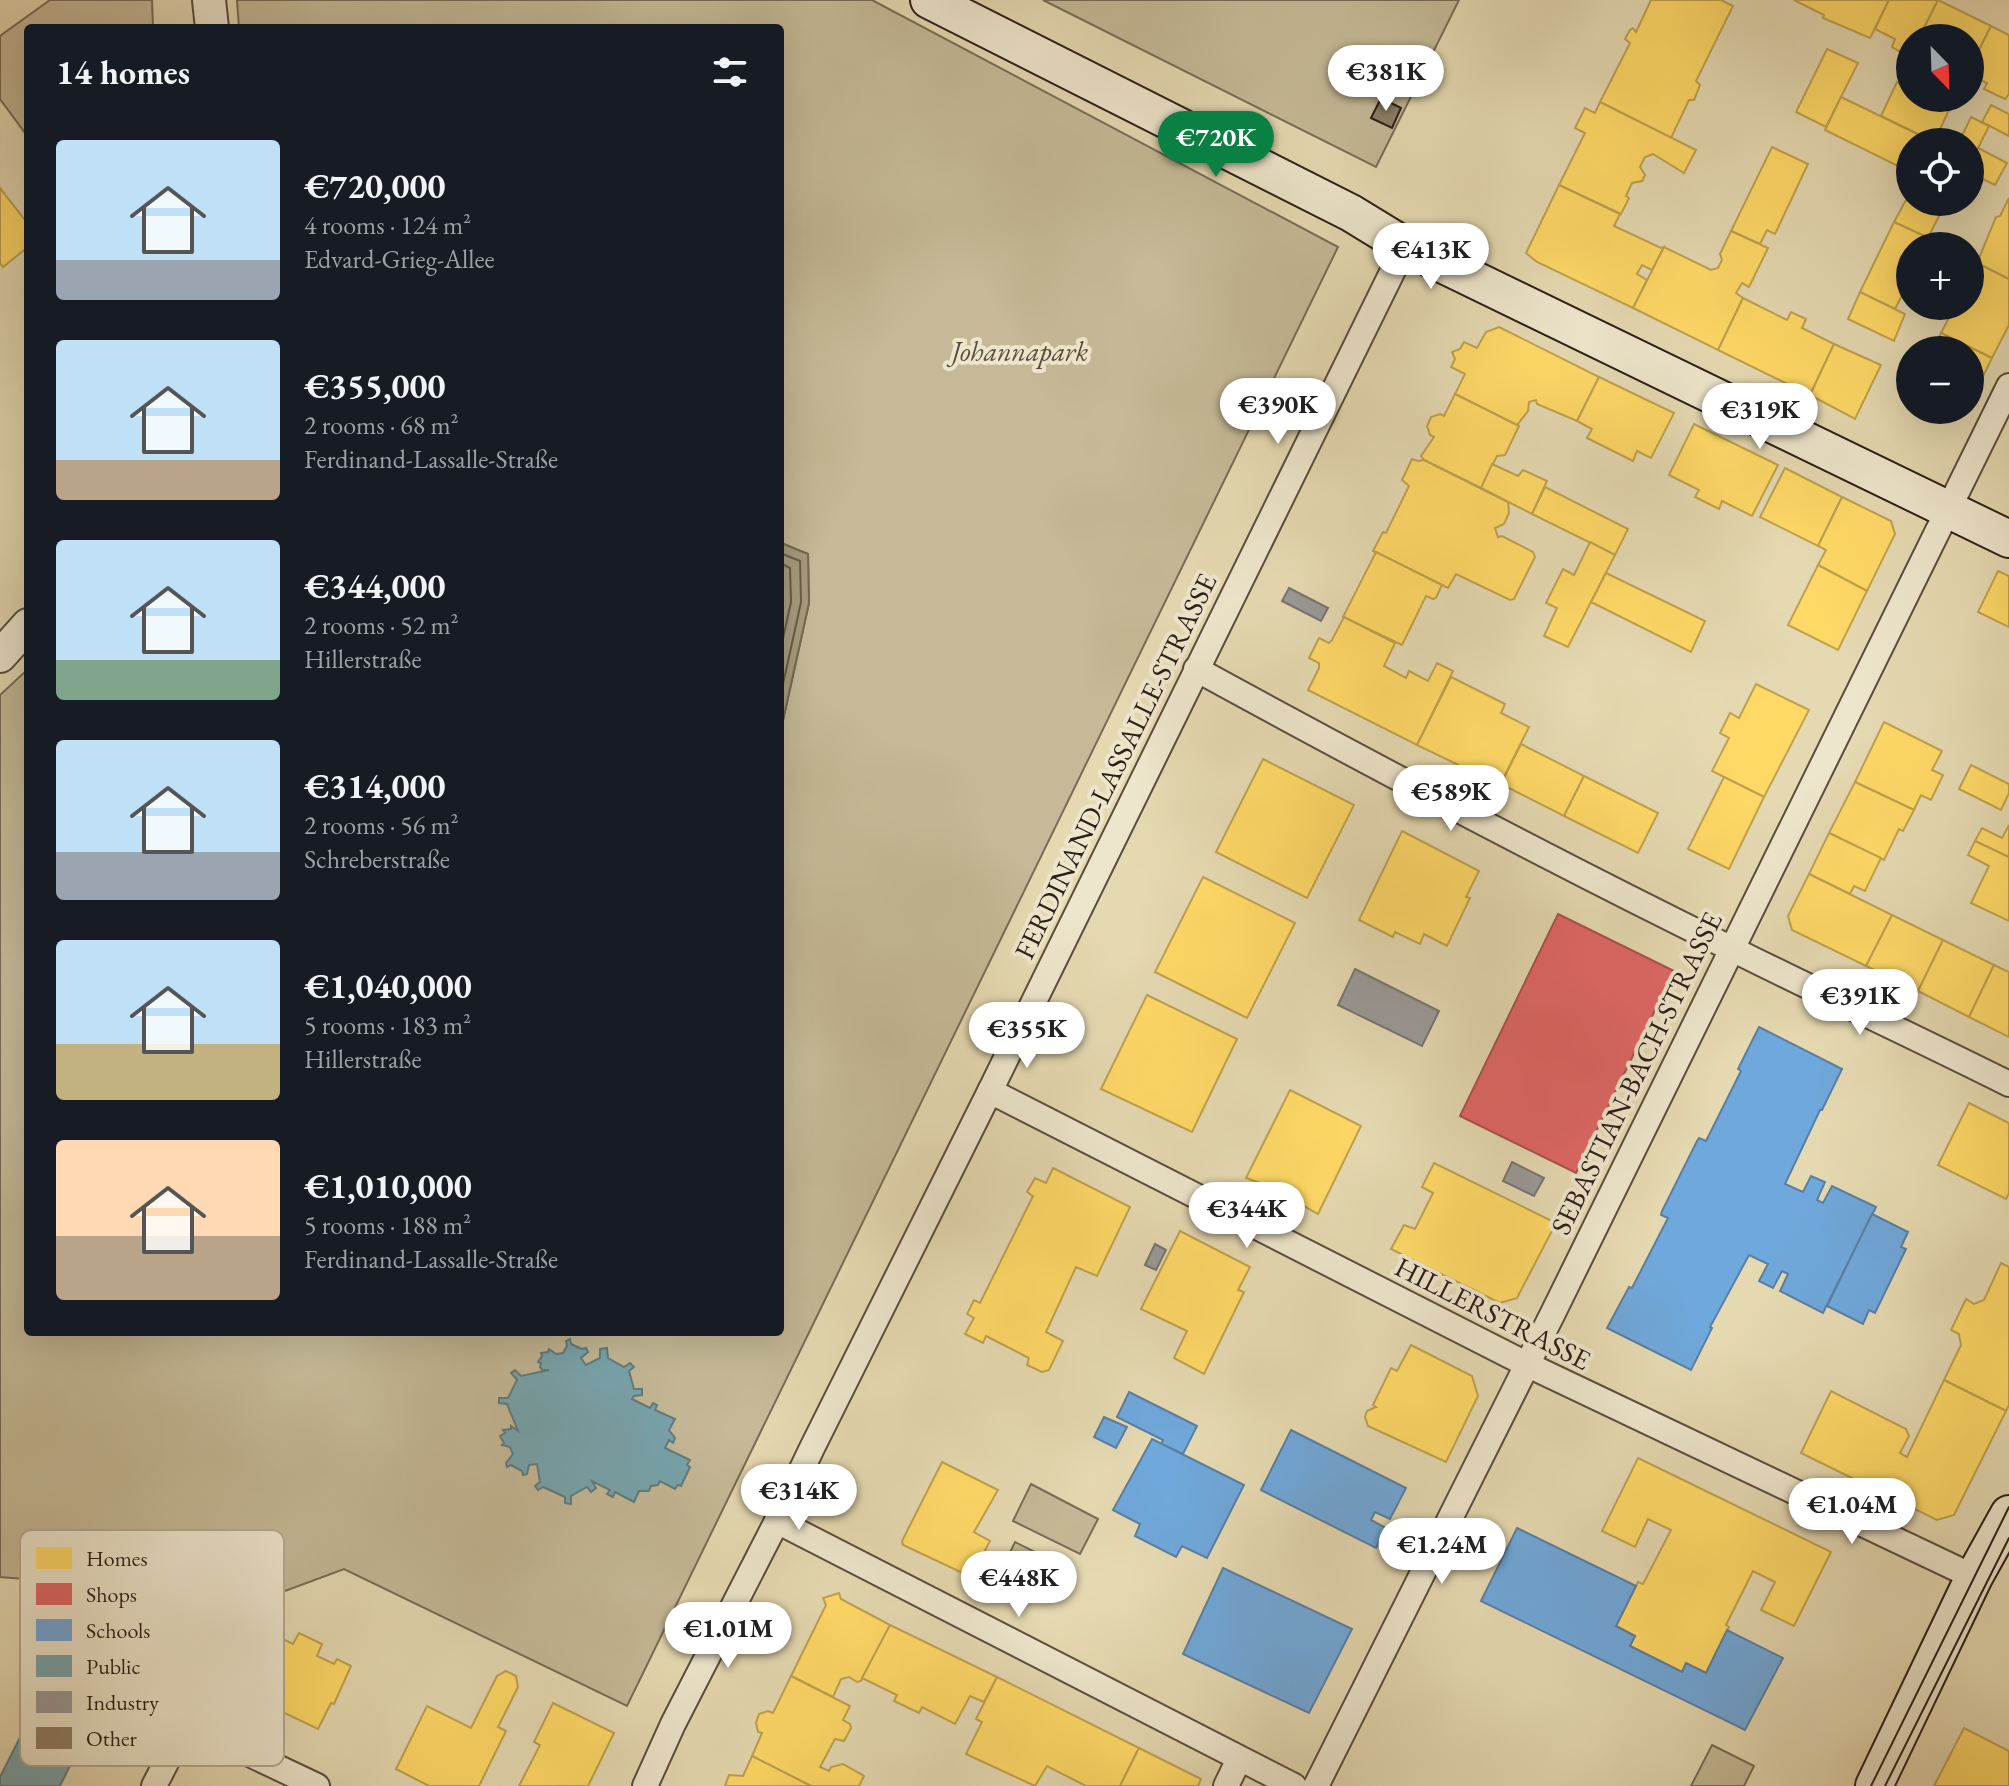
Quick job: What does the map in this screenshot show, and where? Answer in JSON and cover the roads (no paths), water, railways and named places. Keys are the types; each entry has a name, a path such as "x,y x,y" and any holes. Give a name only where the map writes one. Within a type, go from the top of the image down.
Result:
{"main road":[{"path":"929,0 1351,213 1405,246 2009,539"},
{"path":"1874,1786 1974,1577 2009,1514"}],"street":[{"path":"209,0 212,24"},
{"name":"FERDINAND-LASSALLE-STRASSE","path":"645,1786 1405,246"},
{"name":"SEBASTIAN-BACH-STRASSE","path":"1316,1786 2009,386"},
{"path":"0,656 24,629"},
{"path":"1196,669 1392,776 1731,949 2009,1084"},
{"name":"HILLERSTRASSE","path":"990,1091 1526,1364 1974,1577"},
{"path":"777,1521 1294,1786"},
{"path":"1226,1786 1239,1759"},
{"path":"154,1786 164,1766"},
{"path":"275,1766 317,1786"}],"water":[{"path":"784,544 808,554 809,603 784,716"}],"tram line":[{"path":"1871,1786 2009,1507"},
{"path":"1885,1786 2009,1538"}],"park label":[{"name":"Johannapark","path":"1020,351"}]}
